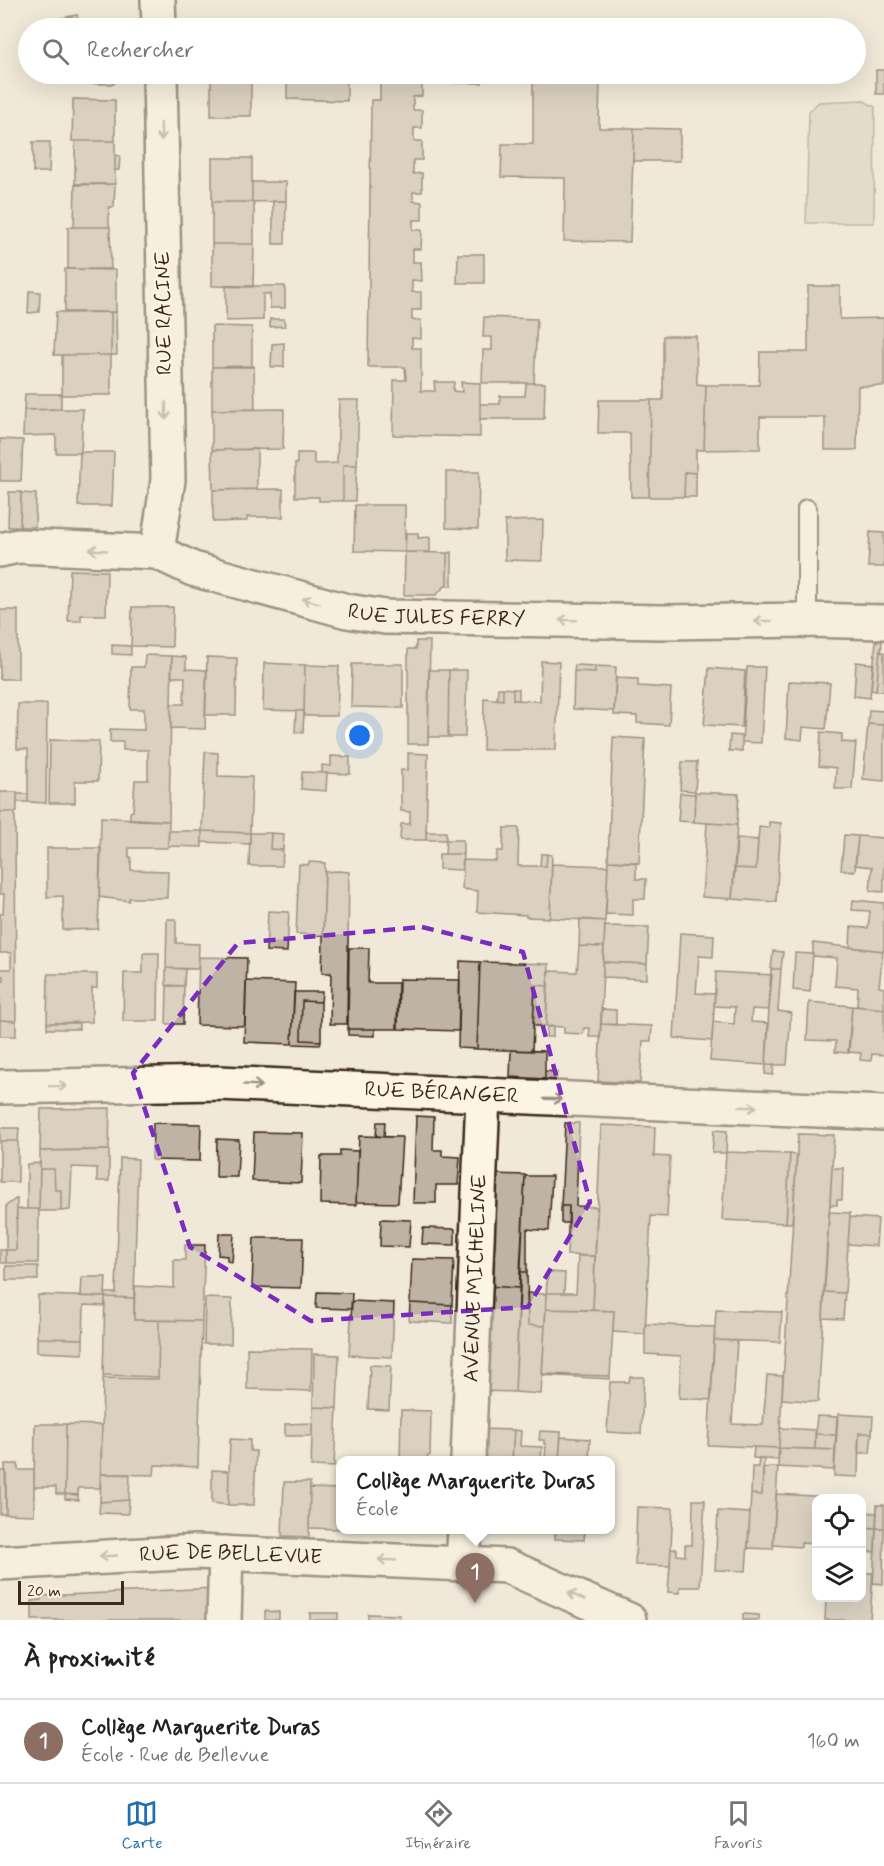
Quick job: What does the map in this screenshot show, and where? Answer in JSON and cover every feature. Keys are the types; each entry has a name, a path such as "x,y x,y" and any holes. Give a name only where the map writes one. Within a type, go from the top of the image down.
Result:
{"street":[{"path":"158,0 159,18"},
{"name":"RUE RACINE","path":"157,552 168,480 160,84"},
{"name":"RUE JULES FERRY","path":"0,550 18,546 157,552 193,569 347,611 385,617 672,622 807,620 884,622"},
{"name":"RUE BÉRANGER","path":"0,1087 219,1083 884,1113"},
{"name":"AVENUE MICHELINE","path":"468,1456 483,1096"},
{"path":"463,1564 465,1534"},
{"name":"RUE DE BELLEVUE","path":"0,1563 196,1551 507,1566 629,1620"},
{"path":"224,1620 226,1553"}],"lane":[{"path":"807,509 807,620"}],"highlighted area":[{"path":"422,927 523,952 590,1202 528,1307 311,1321 190,1247 133,1073 238,943"}],"shaded area":[{"path":"862,100 875,107 874,223 806,223 809,111 819,102"}],"building":[{"path":"77,15 78,18 62,18"},
{"path":"876,70 884,70 884,94 876,94"},
{"path":"211,84 251,84 251,116 211,116"},
{"path":"287,84 347,84 347,101 287,99"},
{"path":"380,84 422,84 422,96 413,97 413,110 422,110 422,128 414,128 414,141 422,141 422,160 413,160 413,174 422,173 422,192 413,192 413,201 422,202 422,220 413,220 413,230 422,230 421,249 413,249 413,262 421,262 422,281 412,280 412,292 421,292 421,310 412,310 412,320 421,320 421,339 412,338 412,348 421,348 421,391 435,391 434,382 454,382 453,391 462,392 461,382 480,383 480,437 393,435 394,380 406,380 405,367 368,367 371,100 380,100"},
{"path":"533,84 600,84 599,128 634,128 630,242 564,241 565,178 501,177 502,144 533,144"},
{"path":"73,99 115,100 115,141 72,141"},
{"path":"634,128 680,129 680,161 633,161"},
{"path":"75,141 115,141 115,184 75,185"},
{"path":"33,142 50,142 49,172 33,172"},
{"path":"115,155 120,156 119,170 115,170"},
{"path":"212,158 252,158 252,202 212,202"},
{"path":"252,182 286,182 286,201 252,202"},
{"path":"75,184 115,184 114,207 109,207 109,227 74,227"},
{"path":"273,201 286,201 285,244 273,244"},
{"path":"212,202 254,202 254,244 212,244"},
{"path":"68,227 110,227 111,269 68,269"},
{"path":"212,244 254,244 253,287 212,286"},
{"path":"458,254 484,254 484,283 457,283"},
{"path":"65,269 116,270 116,312 65,313"},
{"path":"226,286 285,286 285,308 270,308 270,294 263,294 263,320 226,321"},
{"path":"808,286 840,286 840,319 884,318 884,386 858,386 857,450 825,450 825,417 760,417 760,449 704,450 706,385 759,385 760,352 808,352"},
{"path":"29,291 40,292 39,312 28,313"},
{"path":"56,312 111,312 111,355 54,355"},
{"path":"111,312 116,312 117,355 111,355"},
{"path":"484,317 537,319 534,383 482,383 483,350 492,350 492,337 483,337"},
{"path":"270,319 284,319 285,326 270,327"},
{"path":"212,326 252,327 252,367 212,367"},
{"path":"663,336 696,336 697,384 706,385 704,450 696,450 696,473 685,472 684,497 649,497 651,400 663,400"},
{"path":"284,343 284,367 271,367 272,344"},
{"path":"62,355 111,355 111,395 62,395"},
{"path":"254,366 255,409 212,410 212,367"},
{"path":"526,383 545,383 544,419 480,419 480,404 500,404 500,396 525,396"},
{"path":"25,394 61,394 61,409 24,410"},
{"path":"339,400 359,400 357,465 343,465 343,501 319,501 319,497 295,497 297,453 314,453 314,464 337,463"},
{"path":"599,400 651,400 649,497 631,497 630,433 598,433"},
{"path":"83,409 81,453 56,453 56,435 23,436 24,410"},
{"path":"284,409 283,449 212,450 212,410"},
{"path":"0,439 23,440 21,481 0,481"},
{"path":"257,449 257,489 213,490 212,450"},
{"path":"80,452 114,452 112,506 78,506"},
{"path":"343,465 357,465 355,501 343,501"},
{"path":"446,472 479,472 478,529 446,528"},
{"path":"685,472 696,473 696,497 684,497"},
{"path":"283,489 283,517 247,517 247,521 213,522 213,490"},
{"path":"9,492 21,492 20,527 8,527"},
{"path":"21,493 36,494 35,527 20,527"},
{"path":"355,505 405,505 405,552 354,551"},
{"path":"543,520 542,561 505,560 505,521"},
{"path":"870,532 884,533 884,567 868,567"},
{"path":"406,533 418,533 418,538 430,537 430,552 405,552"},
{"path":"405,552 447,553 447,584 436,595 404,595"},
{"path":"452,552 452,586 445,586 447,584 447,553"},
{"path":"70,570 107,571 106,615 81,615 81,621 68,621"},
{"path":"132,607 173,607 172,647 131,646"},
{"path":"0,610 18,610 18,679 0,679"},
{"path":"416,641 430,641 428,744 408,744 408,649 416,649"},
{"path":"876,641 882,641 876,691 871,690"},
{"path":"112,645 131,646 131,655 112,654"},
{"path":"880,651 884,652 884,691 876,691"},
{"path":"145,655 172,656 169,821 130,820 130,812 133,811 135,780 148,780 148,750 123,750 123,742 110,742 110,729 144,730 144,709 130,709 131,667 144,667"},
{"path":"172,656 186,657 186,669 207,670 205,729 171,728 171,704 184,704 185,677 171,677"},
{"path":"207,657 237,658 236,715 205,715"},
{"path":"541,661 559,662 556,750 483,750 484,698 503,700 503,688 513,689 513,700 540,701"},
{"path":"856,662 873,664 870,698 854,696"},
{"path":"264,663 305,665 304,711 263,710"},
{"path":"352,664 403,664 403,708 351,707"},
{"path":"305,665 339,666 337,716 304,716"},
{"path":"575,665 595,666 595,672 574,671"},
{"path":"595,666 616,667 614,711 573,709 574,671 595,672"},
{"path":"747,667 765,667 761,743 742,742"},
{"path":"709,668 745,671 742,727 704,725"},
{"path":"429,670 449,670 448,737 428,737"},
{"path":"449,670 467,670 465,737 448,737"},
{"path":"616,678 638,679 638,686 671,688 669,725 637,723 637,716 614,715"},
{"path":"789,681 830,683 826,729 803,727 802,740 786,738"},
{"path":"498,688 503,688 503,700 497,699"},
{"path":"513,689 519,689 519,700 513,700"},
{"path":"18,704 47,704 46,803 28,802 28,749 17,749"},
{"path":"869,710 884,711 884,725 868,724"},
{"path":"296,711 304,711 303,733 295,732"},
{"path":"868,724 884,725 884,781 863,779"},
{"path":"821,732 842,734 842,742 856,743 852,789 835,789 836,768 819,766"},
{"path":"730,735 742,736 742,751 729,751"},
{"path":"613,737 645,739 639,863 608,861"},
{"path":"50,740 99,741 98,781 75,781 75,803 49,803"},
{"path":"205,752 218,753 218,776 252,777 250,833 202,831"},
{"path":"408,753 428,754 426,840 400,840 401,824 410,824 410,812 401,811 401,770 408,770"},
{"path":"331,756 350,757 350,774 322,773 322,765 331,766"},
{"path":"682,762 697,762 695,791 680,790"},
{"path":"302,772 327,773 326,791 301,789"},
{"path":"0,792 17,792 17,812 0,812"},
{"path":"695,792 739,794 737,825 694,822"},
{"path":"680,793 695,794 694,822 678,821"},
{"path":"17,794 28,794 28,802 17,802"},
{"path":"0,812 15,812 16,1021 0,1020 0,981 4,981 3,976 0,976 0,969 11,969 11,953 0,953 0,914 3,914 4,894 0,894"},
{"path":"101,817 169,821 168,848 129,848 131,870 168,871 167,898 129,898 129,901 99,897"},
{"path":"769,822 781,823 776,902 732,899 735,868 756,869 759,827 769,828"},
{"path":"707,823 737,825 732,899 702,897"},
{"path":"504,828 519,828 518,866 546,866 547,854 552,855 550,918 477,912 478,891 462,889 463,860 496,861 497,851 503,851"},
{"path":"169,831 202,831 202,847 168,846"},
{"path":"202,831 250,833 250,844 202,842"},
{"path":"426,832 446,832 446,840 426,840"},
{"path":"250,833 271,833 270,849 283,850 282,866 249,866"},
{"path":"271,833 284,834 283,850 270,849"},
{"path":"844,835 858,836 855,871 841,870"},
{"path":"858,836 884,838 884,892 870,891 872,867 855,865"},
{"path":"737,838 758,840 756,869 735,868"},
{"path":"446,840 463,840 463,854 445,854"},
{"path":"47,848 101,848 98,929 63,930 63,896 47,897"},
{"path":"439,854 463,854 462,870 439,869"},
{"path":"541,854 547,854 546,866 540,866"},
{"path":"608,861 636,862 636,879 646,879 645,899 633,899 633,915 606,914"},
{"path":"309,862 325,863 323,935 296,934 299,864 308,865"},
{"path":"552,864 608,866 605,921 550,918"},
{"path":"325,872 349,872 347,1024 330,1024 331,973 322,973"},
{"path":"853,900 884,903 884,951 850,947 851,927 868,928 870,911 852,910"},
{"path":"268,911 289,912 287,952 266,951"},
{"path":"167,919 176,919 176,943 199,944 198,969 166,968"},
{"path":"580,919 605,921 604,947 579,946"},
{"path":"605,926 649,927 647,964 603,962"},
{"path":"680,933 714,935 713,957 699,956 696,993 715,994 712,1041 674,1038"},
{"path":"813,943 883,951 879,987 884,988 884,1009 857,1006 858,988 835,986 837,958 813,956"},
{"path":"579,946 604,947 600,1037 589,1037 590,1028 584,1028 583,1034 564,1033 564,1027 546,1026 548,971 577,972"},
{"path":"349,948 369,948 368,983 398,983 397,1029 348,1029"},
{"path":"773,951 783,952 781,969 771,969"},
{"path":"143,953 159,953 158,1021 123,1021 124,973 143,973"},
{"path":"795,953 813,954 810,992 793,990"},
{"path":"199,957 247,958 245,1026 197,1025"},
{"path":"460,961 480,962 477,1049 458,1048"},
{"path":"480,962 549,964 548,986 535,985 532,1051 477,1049"},
{"path":"603,962 647,964 647,979 603,977"},
{"path":"166,968 185,969 184,986 166,985"},
{"path":"771,969 781,969 778,1011 791,1013 787,1065 766,1065"},
{"path":"716,972 772,975 769,1010 752,1009 751,1022 769,1023 766,1065 710,1061 713,1022 734,1024 735,1007 714,1006"},
{"path":"48,974 97,974 97,988 92,988 92,1022 47,1023"},
{"path":"399,979 460,980 459,1031 398,1029"},
{"path":"246,981 295,983 292,1044 244,1042"},
{"path":"535,985 548,986 546,1026 533,1026"},
{"path":"167,986 184,986 183,1024 166,1024"},
{"path":"294,992 322,992 321,1002 302,1001 301,1040 321,1041 320,1045 292,1044"},
{"path":"302,1001 321,1002 321,1041 301,1040"},
{"path":"809,1002 852,1006 849,1053 835,1052 836,1041 807,1040"},
{"path":"852,1006 884,1009 884,1055 872,1054 871,1061 860,1060 861,1053 848,1052"},
{"path":"602,1009 616,1010 616,1025 601,1024"},
{"path":"0,1020 16,1021 16,1036 0,1036"},
{"path":"47,1023 79,1023 79,1029 47,1029"},
{"path":"601,1024 652,1026 651,1041 643,1041 640,1083 598,1081"},
{"path":"547,1027 553,1027 553,1037 546,1037"},
{"path":"348,1029 375,1029 375,1036 348,1035"},
{"path":"511,1050 545,1051 545,1079 510,1077"},
{"path":"774,1064 773,1075 765,1074 766,1065"},
{"path":"545,1071 557,1072 556,1080 545,1079"},
{"path":"110,1108 109,1150 40,1151 41,1109"},
{"path":"416,1116 434,1117 433,1150 442,1150 442,1156 460,1157 458,1185 436,1185 436,1203 413,1203"},
{"path":"377,1122 385,1122 384,1137 376,1136"},
{"path":"153,1123 201,1124 200,1161 152,1160"},
{"path":"565,1123 579,1123 576,1206 597,1207 595,1256 567,1255 569,1206 561,1206"},
{"path":"601,1125 655,1127 654,1156 670,1157 667,1217 651,1216 645,1334 613,1332 614,1311 593,1310"},
{"path":"0,1128 19,1128 18,1141 0,1141"},
{"path":"714,1130 727,1131 726,1153 712,1153"},
{"path":"254,1132 303,1133 301,1183 252,1181"},
{"path":"798,1134 834,1135 818,1402 782,1399"},
{"path":"359,1136 402,1137 398,1203 356,1202"},
{"path":"217,1139 239,1140 237,1177 216,1177"},
{"path":"0,1141 18,1141 18,1182 0,1182"},
{"path":"109,1150 109,1181 97,1181 97,1168 72,1167 70,1210 61,1211 61,1190 55,1190 54,1169 40,1169 40,1151"},
{"path":"340,1150 358,1151 356,1205 320,1204 321,1156 340,1156"},
{"path":"726,1152 790,1154 786,1223 722,1220"},
{"path":"790,1154 797,1155 792,1223 786,1223"},
{"path":"120,1158 138,1159 134,1298 105,1297 105,1293 116,1293"},
{"path":"40,1163 39,1209 27,1209 27,1164"},
{"path":"832,1168 843,1168 842,1200 837,1200 837,1205 830,1205"},
{"path":"40,1169 54,1169 55,1190 61,1190 61,1211 39,1211"},
{"path":"491,1174 525,1175 520,1288 486,1286"},
{"path":"525,1176 552,1176 549,1231 527,1229 527,1272 520,1272"},
{"path":"17,1198 16,1250 6,1250 6,1206"},
{"path":"561,1206 569,1206 569,1223 561,1223"},
{"path":"17,1209 39,1209 38,1263 6,1263 6,1250 16,1250"},
{"path":"829,1212 850,1213 845,1293 824,1292"},
{"path":"850,1217 878,1219 876,1246 848,1244"},
{"path":"381,1219 411,1220 409,1247 380,1246"},
{"path":"423,1228 455,1229 455,1245 422,1244"},
{"path":"219,1234 234,1234 232,1262 227,1261 227,1256 218,1255"},
{"path":"254,1238 303,1238 301,1288 252,1287"},
{"path":"185,1245 205,1245 202,1321 134,1320 135,1286 174,1288 174,1260 185,1260"},
{"path":"0,1250 6,1250 6,1263 0,1263"},
{"path":"578,1256 595,1256 593,1310 546,1309 546,1293 576,1293"},
{"path":"412,1259 454,1260 452,1305 410,1303"},
{"path":"6,1266 38,1266 38,1280 6,1280"},
{"path":"520,1272 527,1272 528,1325 545,1326 541,1394 515,1392"},
{"path":"548,1272 565,1273 564,1293 546,1293"},
{"path":"82,1277 106,1277 105,1297 81,1296"},
{"path":"486,1286 520,1288 515,1392 481,1391"},
{"path":"317,1292 352,1293 351,1309 316,1308"},
{"path":"824,1292 845,1293 843,1319 823,1318"},
{"path":"527,1293 546,1294 545,1326 528,1325"},
{"path":"38,1295 105,1297 105,1306 84,1305 83,1339 37,1338"},
{"path":"105,1297 134,1298 134,1320 159,1320 158,1377 103,1375"},
{"path":"205,1298 232,1299 231,1344 204,1344"},
{"path":"352,1301 394,1303 392,1357 349,1355"},
{"path":"410,1303 452,1305 452,1323 409,1321"},
{"path":"546,1309 614,1311 610,1376 542,1374"},
{"path":"716,1310 782,1312 780,1342 714,1340"},
{"path":"159,1320 202,1321 198,1467 155,1465 154,1475 101,1474 103,1378 158,1379"},
{"path":"645,1324 715,1327 711,1400 679,1398 681,1356 645,1354"},
{"path":"37,1338 83,1339 83,1354 37,1352"},
{"path":"714,1340 737,1341 732,1424 763,1425 767,1375 783,1376 779,1448 708,1445"},
{"path":"247,1348 312,1349 311,1391 247,1389"},
{"path":"314,1354 339,1355 337,1408 313,1407"},
{"path":"370,1365 391,1366 389,1410 368,1409"},
{"path":"542,1375 610,1376 610,1379"},
{"path":"630,1377 644,1377 641,1434 607,1432 610,1382 629,1382"},
{"path":"313,1407 337,1408 334,1467 311,1466"},
{"path":"401,1410 431,1411 430,1455 400,1456"},
{"path":"838,1414 873,1416 872,1433 859,1433 858,1477 834,1476"},
{"path":"817,1416 837,1417 836,1435 815,1434"},
{"path":"312,1423 312,1436 285,1436 285,1424"},
{"path":"35,1424 66,1424 65,1494 56,1494 56,1487 34,1487"},
{"path":"66,1424 102,1425 100,1488 78,1488 78,1495 65,1494"},
{"path":"780,1428 816,1430 815,1449 779,1448"},
{"path":"480,1429 514,1430 512,1456 478,1456"},
{"path":"514,1430 521,1431 520,1446 542,1447 541,1456 512,1456"},
{"path":"540,1431 561,1432 559,1456 545,1456 546,1444 544,1440 539,1440"},
{"path":"859,1433 872,1433 870,1453 859,1453"},
{"path":"815,1434 836,1435 835,1450 815,1449"},
{"path":"561,1437 590,1439 589,1456 559,1456"},
{"path":"230,1439 250,1440 250,1451 256,1451 254,1505 228,1505"},
{"path":"754,1447 779,1448 778,1460 753,1458"},
{"path":"779,1448 835,1450 834,1470 778,1467"},
{"path":"759,1458 764,1459 762,1495 751,1494 752,1467 758,1467"},
{"path":"5,1464 18,1464 18,1470 34,1470 34,1515 6,1514"},
{"path":"778,1467 773,1549 748,1548 751,1494 762,1495 763,1468"},
{"path":"212,1470 229,1471 228,1505 212,1503"},
{"path":"0,1471 6,1471 6,1514 0,1514"},
{"path":"101,1474 130,1474 129,1500 100,1502"},
{"path":"284,1482 310,1482 309,1537 282,1536"},
{"path":"310,1488 336,1489 336,1529 309,1528"},
{"path":"65,1494 78,1495 78,1500 65,1499"},
{"path":"776,1494 812,1496 812,1544 801,1543 801,1547 773,1545"},
{"path":"129,1500 128,1514 99,1513 100,1502"},
{"path":"693,1500 705,1500 700,1587 680,1587 680,1593 668,1592 671,1549 677,1549 677,1555 685,1556 685,1545 692,1545"},
{"path":"877,1505 884,1505 884,1528 876,1528"},
{"path":"637,1507 673,1508 670,1566 635,1565"},
{"path":"718,1511 750,1513 746,1571 715,1570"},
{"path":"866,1512 877,1513 876,1528 866,1527"},
{"path":"866,1527 876,1528 875,1552 866,1551"},
{"path":"876,1528 884,1528 883,1584 873,1583"},
{"path":"555,1534 585,1534 584,1540 555,1539"},
{"path":"866,1573 873,1573 870,1620 825,1620 826,1602 866,1602"},
{"path":"216,1588 215,1620 32,1620 32,1601 41,1600 41,1596"},
{"path":"265,1611 279,1612 279,1620 265,1620"},
{"path":"310,1613 338,1613 338,1620 310,1620"},
{"path":"368,1614 400,1615 400,1620 368,1620"},
{"path":"743,1614 759,1615 759,1620 743,1620"}],"place":[{"name":"Collège Marguerite Duras","path":"475,1603"}]}
